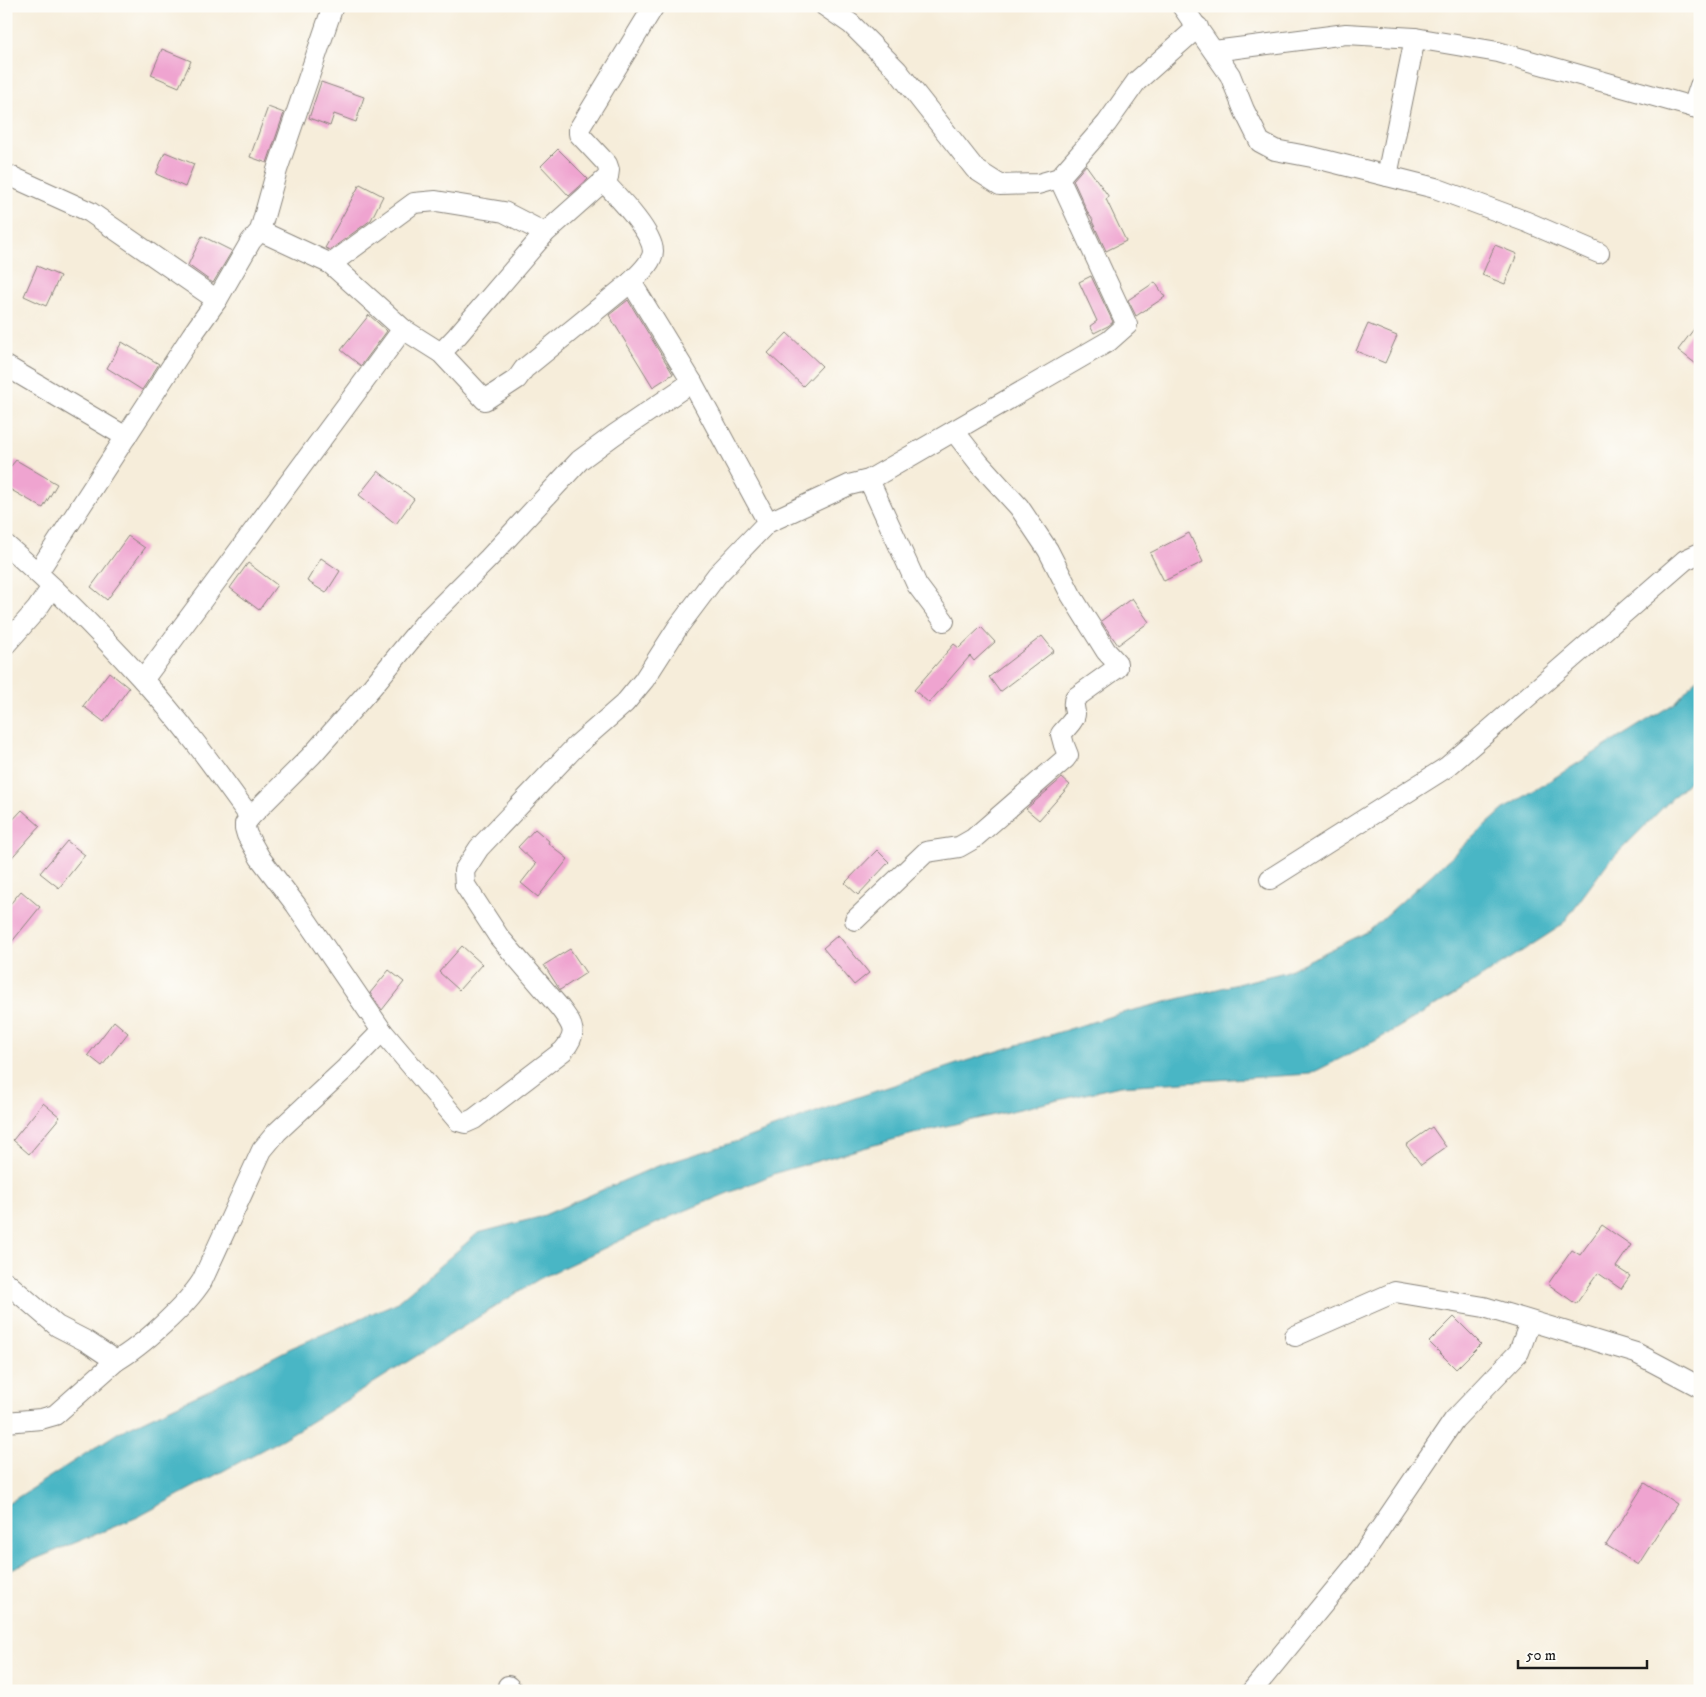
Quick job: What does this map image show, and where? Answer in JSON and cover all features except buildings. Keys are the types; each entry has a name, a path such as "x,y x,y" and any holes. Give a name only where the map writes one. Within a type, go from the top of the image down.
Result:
{"street":[{"path":"38,572 192,335 217,300 251,240 260,231 276,170 333,6"},
{"path":"441,353 545,233 604,182 608,176 607,164 579,134 579,129 654,6"},
{"path":"825,6 851,24 897,70 975,169 1000,185 1038,184 1059,178 1107,123 1136,82 1198,27"},
{"path":"1182,6 1230,75 1244,110 1260,142 1275,150 1312,157 1435,188 1527,222 1599,253"},
{"path":"1214,51 1346,34 1415,38 1498,52 1696,108 1700,86"},
{"path":"1387,176 1415,38"},
{"path":"6,174 90,212 217,300"},
{"path":"692,382 580,460 489,558 427,620 372,687 312,755 245,824 247,835 260,858 296,905 382,1031 458,1121 465,1123 474,1119 563,1051 572,1041 573,1036 568,1020 499,937 465,885 464,871 480,848 577,745 625,703 644,680 678,627 717,575 767,523 849,485 869,480 1109,341 1127,325 1059,178"},
{"path":"260,231 331,264 403,329 441,353 485,400 517,379 524,369 644,270 653,252 652,245 640,223 604,182"},
{"path":"331,264 414,203 436,201 504,212 545,233"},
{"path":"631,282 692,382 767,523"},
{"path":"143,680 403,329"},
{"path":"6,366 126,437"},
{"path":"855,920 926,852 959,847 973,839 1065,759 1068,755 1061,734 1074,718 1073,704 1075,698 1116,668 1117,663 1106,651 1071,595 1048,550 1024,514 979,464 954,431"},
{"path":"869,480 917,585 944,621"},
{"path":"6,545 38,572 143,680 199,748 250,818"},
{"path":"1270,879 1447,767 1685,560 1700,553"},
{"path":"6,644 37,609 52,587"},
{"path":"6,1422 41,1419 55,1415 116,1361 136,1348 197,1289 262,1150 277,1132 346,1068 382,1031"},
{"path":"6,1282 57,1326 86,1341 116,1361"},
{"path":"1294,1336 1395,1292 1484,1307 1636,1353 1700,1387"},
{"path":"1252,1691 1357,1563 1454,1420 1519,1352 1530,1322"}],"water":[{"path":"1700,675 1700,770 1606,865 1561,926 1457,993 1377,1040 1310,1074 1120,1086 920,1132 779,1172 672,1216 539,1279 284,1438 138,1517 6,1571 6,1505 119,1432 211,1389 291,1348 396,1303 478,1233 540,1217 655,1167 741,1140 843,1102 966,1061 1118,1014 1285,972 1369,931 1504,809 1675,703"}]}
